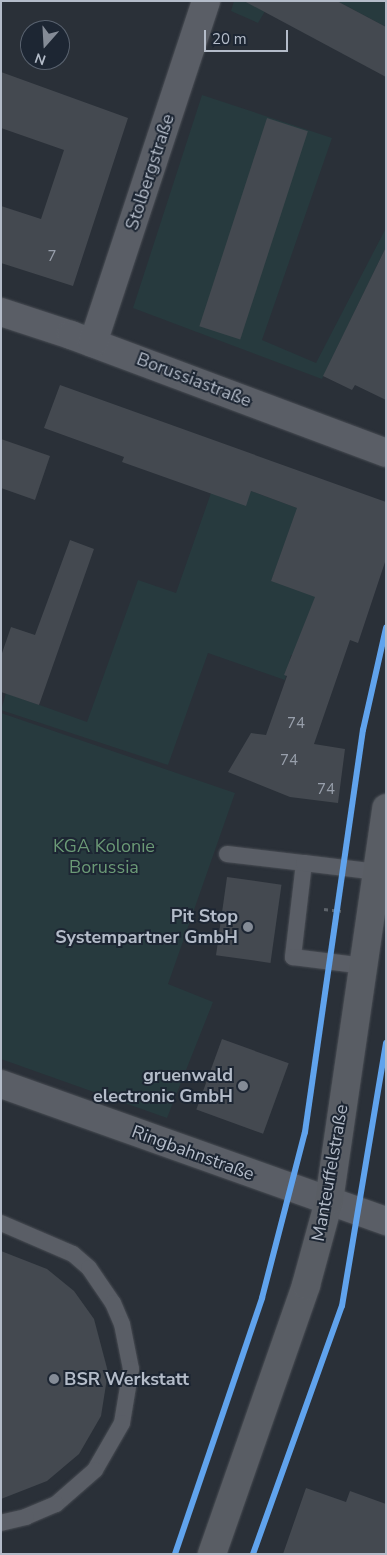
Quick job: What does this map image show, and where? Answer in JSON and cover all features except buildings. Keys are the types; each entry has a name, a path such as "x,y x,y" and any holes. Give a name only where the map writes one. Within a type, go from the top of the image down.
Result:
{"main road":[{"name":"Manteuffelstraße","path":"212,1554 306,1285 329,1201 386,808"}],"street":[{"name":"Stolbergstraße","path":"92,342 206,1"},
{"name":"Borussiastraße","path":"1,312 92,342 386,453"},
{"name":"Ringbahnstraße","path":"1,1084 386,1221"}],"lane":[{"path":"228,854 377,872"},
{"path":"304,863 293,957 364,966"},
{"path":"1,1223 73,1254 89,1268 119,1317 131,1369 122,1423 95,1470 56,1504 26,1517 1,1523"}],"path":[{"path":"337,920 340,911 344,868"},
{"path":"324,909 340,911"}],"green space":[{"path":"234,1 271,1 258,23 231,11"},
{"path":"337,1 386,1 386,27"},
{"path":"202,95 332,138 262,340 316,363 386,228 386,247 322,379 133,308"},
{"path":"251,491 300,509 271,581 342,541 294,656 291,655 285,680 208,653 168,765 1,710 6,693 87,722 138,580 176,593 211,493"},
{"name":"KGA Kolonie Borussia","path":"1,713 235,793 168,984 213,1002 167,1118 1,1059"}],"cycle path":[{"path":"175,1554 262,1298 305,1132 363,730 386,628"},
{"path":"253,1554 342,1306 386,1043"}],"place":[{"name":"Pit Stop Systempartner GmbH","path":"248,927"},
{"name":"gruenwald electronic GmbH","path":"243,1086"},
{"name":"BSR Werkstatt","path":"54,1379"}]}
